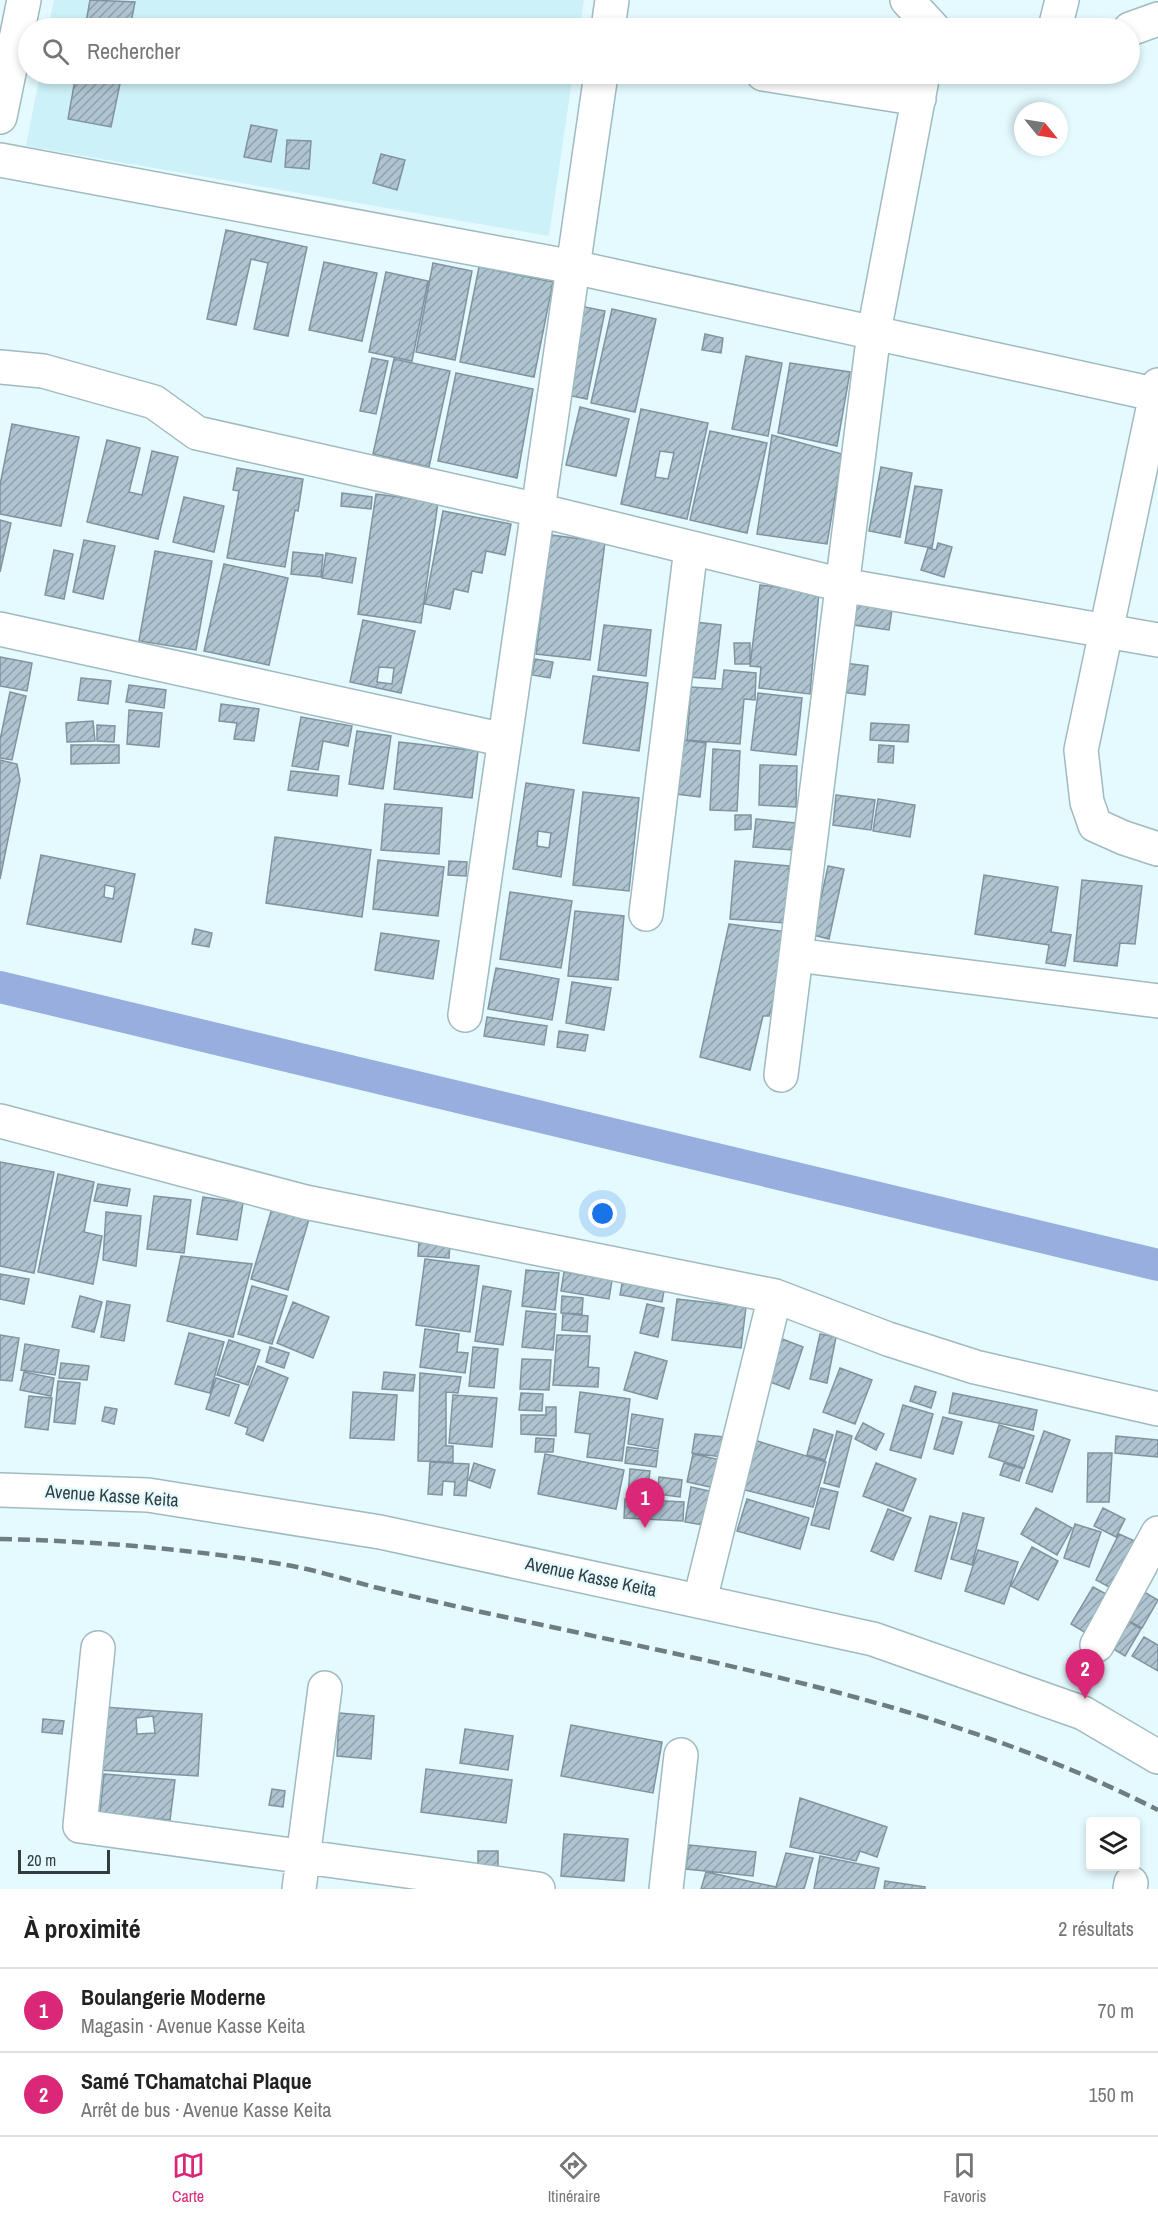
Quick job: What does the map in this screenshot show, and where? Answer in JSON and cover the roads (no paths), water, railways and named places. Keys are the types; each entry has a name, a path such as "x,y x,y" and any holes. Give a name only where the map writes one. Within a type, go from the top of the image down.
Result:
{"street":[{"path":"20,18 24,0"},
{"path":"609,18 612,0"},
{"path":"907,0 929,18"},
{"path":"1058,18 1062,0"},
{"path":"1140,25 1158,19"},
{"path":"0,117 18,29"},
{"path":"465,1015 600,84"},
{"path":"782,1074 874,332 921,86 895,84"},
{"path":"0,160 573,267 1157,391 1081,750 1087,802 1095,825 1124,838 1158,849"},
{"path":"0,367 43,371 154,402 197,433 538,510 842,585 1158,640"},
{"path":"646,914 691,548"},
{"path":"0,629 505,740"},
{"path":"796,955 1158,1000"},
{"path":"0,1121 305,1202 775,1296 888,1339 975,1367 1158,1409"},
{"path":"700,1600 775,1296"},
{"name":"Avenue Kasse Keita","path":"0,1490 160,1497 380,1532 700,1600 884,1643 1083,1713 1158,1757"},
{"path":"1097,1645 1158,1533"},
{"path":"98,1648 80,1826 303,1857 448,1883 538,1889"},
{"path":"299,1889 325,1688"},
{"path":"666,1889 681,1755"}],"waterway":[{"path":"0,987 1158,1265"}],"railway":[{"path":"0,1539 141,1547 281,1564 454,1606 773,1676 852,1696 1008,1745 1084,1775 1158,1810"}],"place":[{"name":"Boulangerie Moderne","path":"645,1528"},
{"name":"Samé TChamatchai Plaque","path":"1085,1699"}]}
